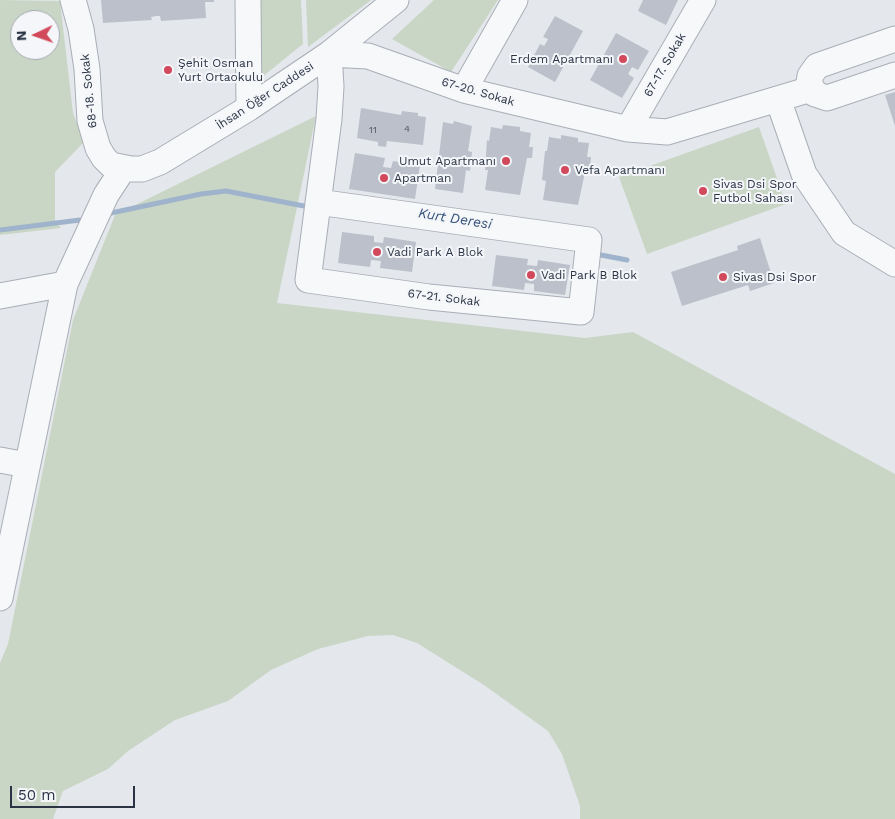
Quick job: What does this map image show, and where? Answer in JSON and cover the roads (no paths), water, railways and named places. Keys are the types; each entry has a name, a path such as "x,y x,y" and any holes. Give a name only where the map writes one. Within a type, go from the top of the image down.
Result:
{"street":[{"name":"68-18. Sokak","path":"73,0 81,29 87,69 90,120 104,158 112,165 123,169"},
{"path":"248,0 249,108"},
{"name":"İhsan Öğer Caddesi","path":"123,169 142,168 160,162 249,108 329,54 396,0"},
{"path":"464,90 516,0"},
{"name":"67-17. Sokak","path":"628,129 703,0"},
{"path":"895,39 818,66 810,76 811,88 821,97 827,98 895,75"},
{"path":"318,202 332,86 329,54"},
{"name":"67-20. Sokak","path":"329,54 368,56 464,90 628,129 667,132 811,88"},
{"path":"778,99 804,174 844,233 895,264"},
{"path":"0,598 5,554 27,465 65,284 106,195 123,169"},
{"name":"67-21. Sokak","path":"318,202 589,240 581,312 430,297 308,280 318,202"},
{"path":"0,296 65,284"},
{"path":"0,460 27,465"}],"waterway":[{"name":"Kurt Deresi","path":"111,213 201,194 226,191 304,206"},
{"name":"Kurt Deresi","path":"0,230 80,220"},
{"name":"Kurt Deresi","path":"601,255 627,260"}],"place":[{"name":"Erdem Apartmanı","path":"623,59"},
{"name":"Şehit Osman Yurt Ortaokulu","path":"168,70"},
{"name":"Umut Apartmanı","path":"506,161"},
{"name":"Vefa Apartmanı","path":"565,170"},
{"name":"Apartman","path":"384,178"},
{"name":"Sivas Dsi Spor Futbol Sahası","path":"703,191"},
{"name":"Vadi Park A Blok","path":"377,252"},
{"name":"Vadi Park B Blok","path":"531,275"},
{"name":"Sivas Dsi Spor","path":"723,277"}]}
